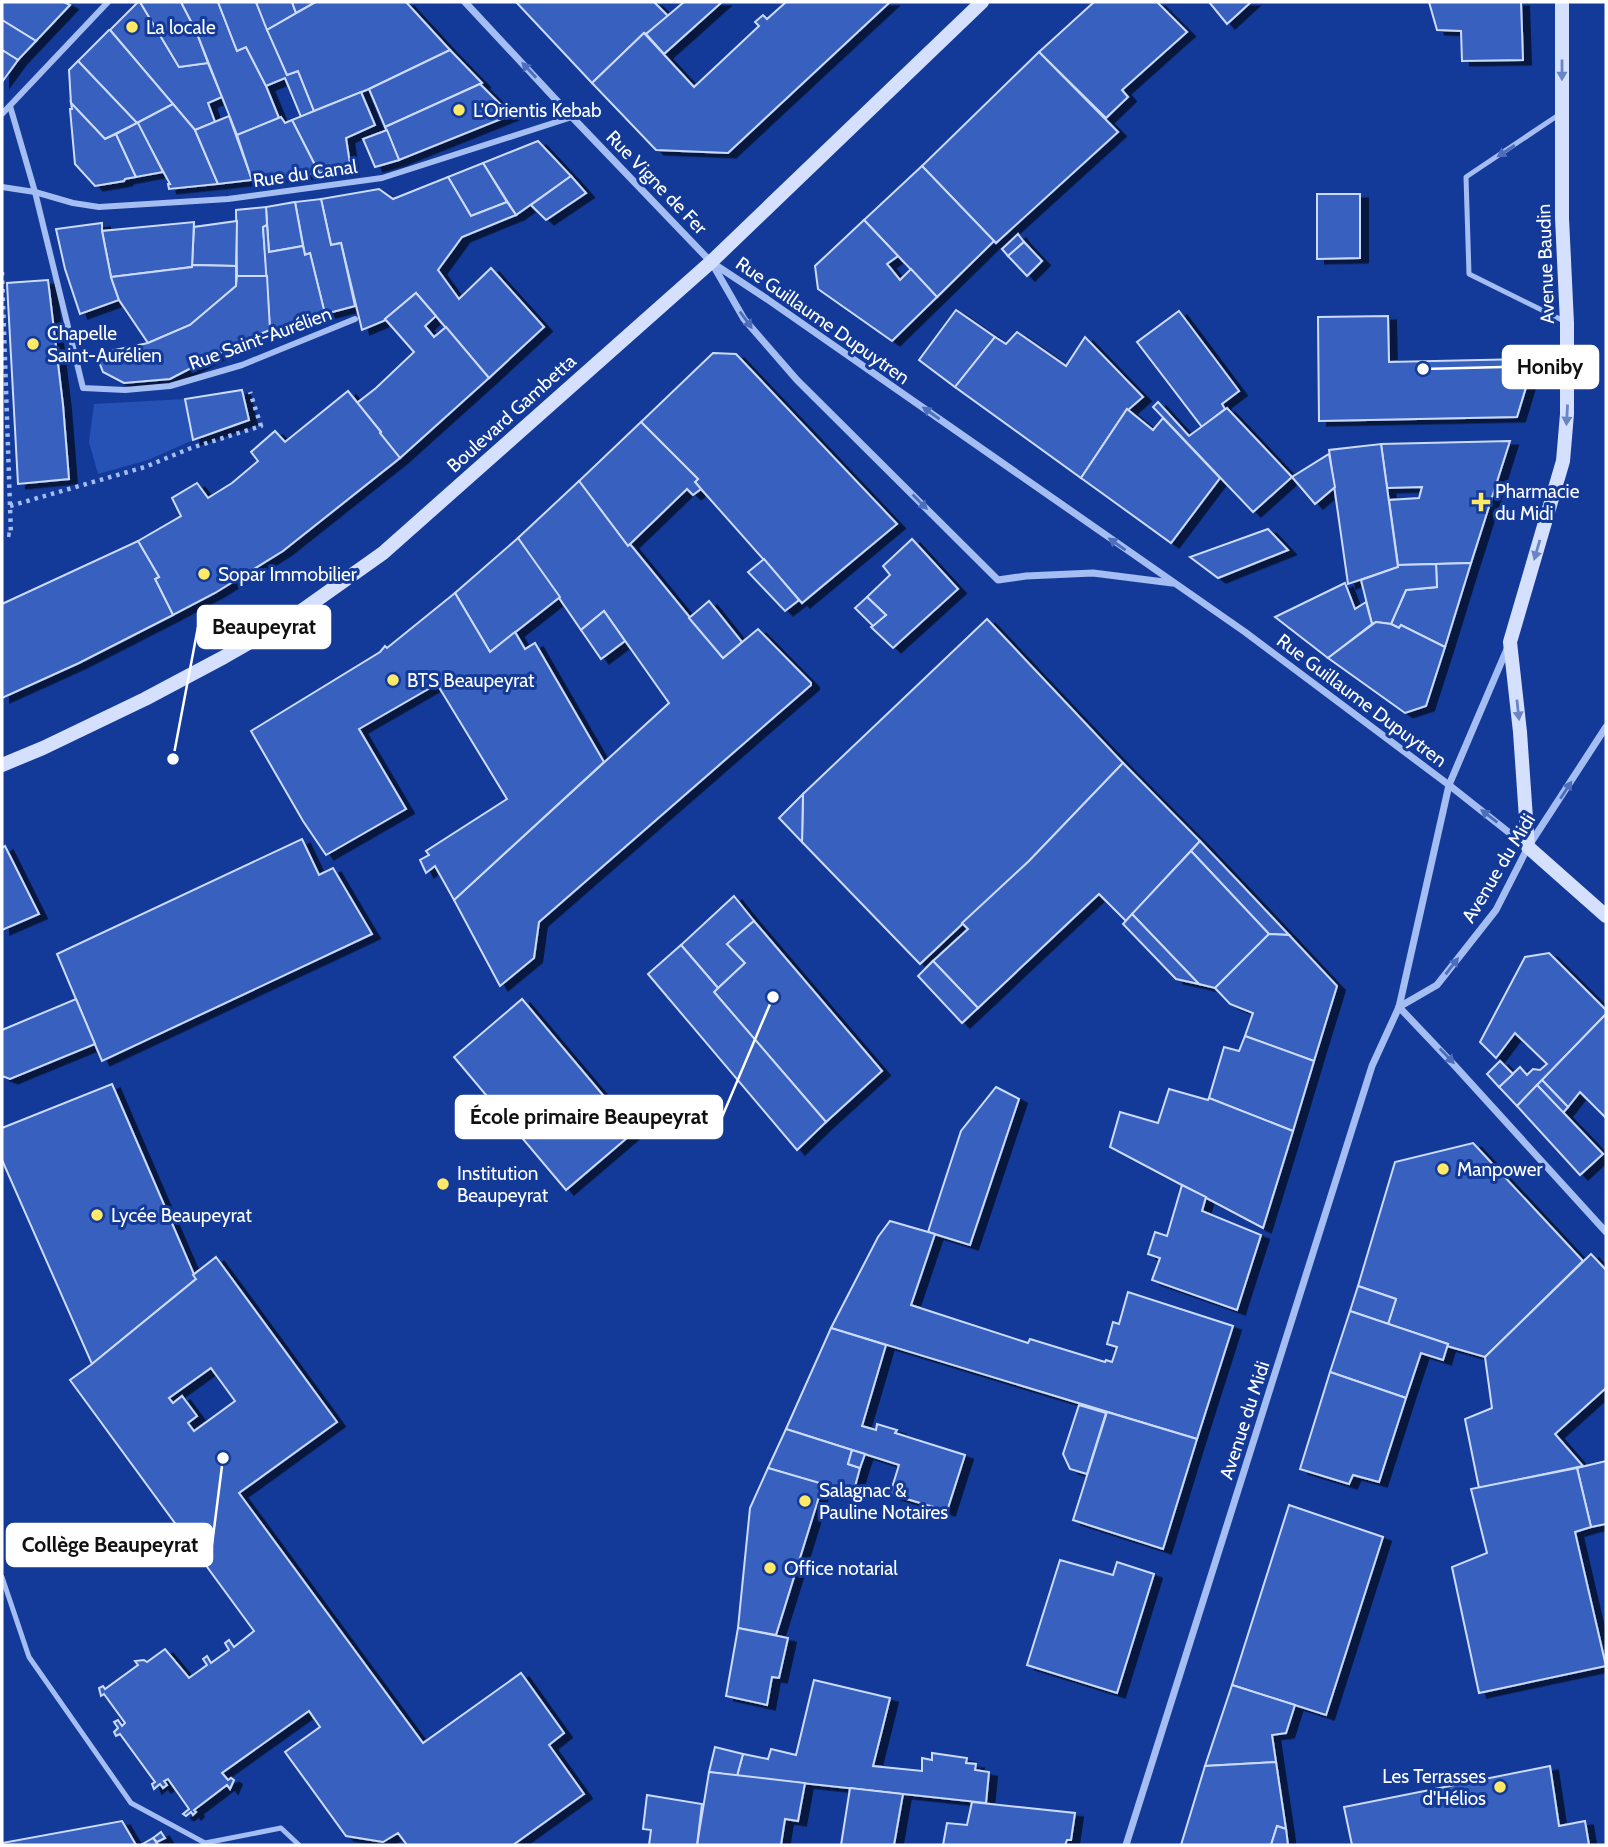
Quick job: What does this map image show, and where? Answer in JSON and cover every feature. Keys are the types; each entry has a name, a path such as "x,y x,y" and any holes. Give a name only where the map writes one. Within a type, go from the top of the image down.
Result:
{"main road":[{"name":"Boulevard Gambetta","path":"2,765 145,699 224,657 290,619 383,553 711,262 982,2"},
{"name":"Avenue Baudin","path":"1528,847 1510,642 1563,461 1567,414 1567,323 1562,218 1562,2"},
{"path":"1528,847 1606,916"}],"street":[{"path":"2,114 108,2"},
{"name":"Rue Vigne de Fer","path":"465,2 711,262"},
{"path":"10,106 35,192"},
{"name":"Rue du Canal","path":"2,187 99,207 228,199 382,178 572,117"},
{"name":"Rue Saint-Aurélien","path":"35,192 83,388 125,390 170,386 242,365 355,319"},
{"name":"Rue Guillaume Dupuytren","path":"711,262 744,319 797,380 998,580 1093,573 1173,583"},
{"name":"Rue Guillaume Dupuytren","path":"711,262 1245,632 1528,847"},
{"name":"Avenue Baudin","path":"1449,785 1510,642"},
{"name":"Avenue du Midi","path":"1399,1007 1437,985 1496,910 1528,847 1606,727"},
{"name":"Avenue du Midi","path":"1126,1845 1372,1066 1399,1007 1449,785"},
{"path":"1399,1007 1606,1232"}],"lane":[{"path":"1562,112 1466,177 1469,275 1567,323"},
{"path":"2,1577 29,1657 131,1803 205,1843 281,1828 299,1845"}],"path":[{"path":"2,272 11,535 2,534"},
{"path":"10,506 145,467 191,448 261,426"}],"shaded area":[{"path":"185,399 193,440 148,460 98,474 89,442 94,404"}],"building":[{"path":"2,2 64,2 70,5 36,41 2,20"},
{"path":"138,2 179,67 208,63 222,97 208,103 215,122 195,130 110,30"},
{"path":"140,2 181,2 208,63 179,67"},
{"path":"181,2 218,2 237,51 246,47 279,118 237,135 196,31"},
{"path":"218,2 256,2 287,75 298,71 314,111 301,117 285,78 266,86 246,47 237,51"},
{"path":"256,2 292,2 296,13 267,30"},
{"path":"292,2 316,2 296,13"},
{"path":"316,2 406,2 450,50 369,89 314,111 298,71 287,75 267,30"},
{"path":"516,2 654,2 668,16 644,33 592,83"},
{"path":"684,2 722,2 664,54 646,34"},
{"path":"786,2 890,2 728,153 656,150 592,83 644,33 694,87 759,26 755,22 763,15 767,19"},
{"path":"1094,2 1157,2 1187,32 1122,90 1128,97 1106,118 1039,52"},
{"path":"1209,2 1251,2 1227,24"},
{"path":"1429,2 1521,2 1523,60 1462,61 1461,31 1437,30"},
{"path":"2,20 36,41 18,60 2,50"},
{"path":"109,30 173,104 137,123 78,61"},
{"path":"2,50 18,60 2,82"},
{"path":"450,50 482,83 385,127 369,89"},
{"path":"1039,52 1118,132 996,243 922,166"},
{"path":"78,61 137,123 105,139 71,103 69,70"},
{"path":"480,84 511,115 399,160 385,127"},
{"path":"361,92 375,125 346,138 351,170 319,173 292,120"},
{"path":"71,103 105,139 116,134 136,177 95,186 75,164"},
{"path":"173,104 195,130 218,184 169,189 170,184 137,123"},
{"path":"229,116 252,180 218,184 195,130"},
{"path":"281,117 285,123 292,120 319,173 252,180 237,135"},
{"path":"138,123 163,172 136,177 116,134"},
{"path":"387,130 399,160 375,167 363,139"},
{"path":"538,141 571,176 516,215 483,163"},
{"path":"483,163 507,202 471,216 448,177"},
{"path":"922,166 994,241 937,297 864,220"},
{"path":"571,176 586,193 546,220 531,205"},
{"path":"448,177 471,216 507,202 516,215 462,237 438,270 459,299 491,268 544,327 489,378 416,293 386,320 362,330 341,243 331,245 321,199 379,189 393,199"},
{"path":"1317,194 1360,194 1360,258 1317,259"},
{"path":"321,199 331,245 341,243 355,306 325,314 310,253 305,255 295,202"},
{"path":"295,202 303,246 269,252 266,207"},
{"path":"266,207 267,225 263,227 267,276 237,276 236,210"},
{"path":"864,220 898,256 887,264 900,280 911,269 937,297 892,341 818,289 815,266"},
{"path":"237,221 236,266 192,265 194,227"},
{"path":"194,222 192,267 111,277 102,231"},
{"path":"102,223 111,277 119,300 80,314 65,269 56,229"},
{"path":"267,225 269,252 303,246 305,255 310,253 325,314 270,330 263,227"},
{"path":"1018,234 1024,242 1008,256 1002,249"},
{"path":"1024,242 1042,261 1027,276 1008,256"},
{"path":"192,265 236,266 236,286 190,325 148,343 119,300 111,277"},
{"path":"237,276 267,276 270,330 170,379 124,383 103,372 96,354 148,343 190,325 236,286"},
{"name":"Chapelle Saint-Aurélien","path":"48,280 69,479 18,484 7,283"},
{"path":"416,293 436,316 425,326 434,337 446,327 489,378 400,458 357,403 414,352 385,319"},
{"path":"956,310 995,337 955,387 919,360"},
{"path":"1179,311 1239,391 1222,404 1225,409 1202,427 1137,342"},
{"path":"1388,316 1389,362 1526,359 1527,384 1517,417 1319,421 1318,317"},
{"path":"1017,332 1066,366 1085,337 1143,397 1127,409 1081,478 955,387 995,337 1006,344"},
{"path":"713,353 736,354 897,524 802,603 695,482 698,479 641,422"},
{"path":"242,390 249,420 193,440 185,399"},
{"path":"348,391 400,458 283,551 215,593 173,615 155,579 159,577 138,541 181,516 172,498 197,483 208,498 232,483 258,461 251,452 275,431 285,442"},
{"path":"1158,402 1189,436 1227,408 1292,477 1253,512 1153,407"},
{"path":"1127,409 1153,430 1163,418 1220,478 1171,543 1081,478"},
{"path":"641,422 698,479 695,482 701,489 693,495 687,489 628,546 579,481"},
{"path":"1510,441 1471,563 1398,565 1389,500 1419,498 1422,487 1387,488 1381,444"},
{"path":"1381,444 1398,567 1348,584 1329,450"},
{"path":"1329,454 1335,487 1315,504 1292,477"},
{"path":"579,481 628,546 630,544 723,658 758,629 811,685 539,922 534,958 500,986 454,900 669,703 604,611 581,630 518,538"},
{"path":"1268,529 1288,550 1218,578 1190,557"},
{"path":"518,538 560,597 490,652 455,593"},
{"path":"912,539 958,589 893,648 871,627 886,615 867,597 890,575 883,566"},
{"path":"138,541 159,577 155,579 173,615 79,663 2,698 2,604"},
{"path":"764,559 799,600 785,611 748,572"},
{"path":"1471,563 1445,647 1401,625 1399,628 1391,624 1406,590 1437,587 1436,564"},
{"path":"1436,564 1437,587 1406,590 1391,624 1372,624 1361,580 1398,565"},
{"path":"1345,583 1355,609 1366,602 1372,624 1328,658 1275,617"},
{"path":"455,593 490,652 515,632 525,649 535,643 604,762 454,900 435,866 426,873 420,860 429,855 426,851 507,799 437,684 359,729 406,809 326,855 251,731 380,652 385,646 387,648"},
{"path":"867,597 886,615 873,626 855,608"},
{"path":"709,601 742,642 723,658 689,618"},
{"path":"604,611 625,641 601,659 581,630"},
{"path":"987,619 1123,763 1029,861 920,964 802,842 803,794"},
{"path":"1376,622 1399,628 1401,625 1445,647 1426,706 1405,713 1328,658"},
{"path":"1123,763 1200,841 1126,921 1099,894 978,1008 933,961 968,929 962,923 1029,861"},
{"path":"803,794 802,842 779,818"},
{"path":"302,839 319,875 333,868 372,934 102,1061 57,954"},
{"path":"1200,841 1289,935 1269,934 1191,851"},
{"path":"5,846 39,914 2,930 2,848"},
{"path":"1191,851 1269,934 1215,988 1199,984 1132,914"},
{"path":"734,896 754,921 727,944 745,963 718,988 681,945"},
{"path":"1132,914 1199,984 1176,979 1123,924"},
{"path":"754,921 882,1071 826,1122 714,992 745,963 727,944"},
{"path":"1269,934 1289,935 1337,986 1314,1061 1245,1036 1253,1013 1230,1004 1215,988"},
{"path":"681,945 718,988 714,992 826,1122 797,1150 648,974"},
{"path":"1549,953 1606,1010 1606,1014 1517,1106 1499,1087 1520,1067 1527,1075 1533,1069 1540,1070 1547,1064 1515,1033 1496,1058 1480,1042 1525,957"},
{"path":"933,961 978,1008 962,1023 918,976"},
{"path":"76,999 95,1044 10,1079 2,1076 2,1030"},
{"path":"522,999 634,1132 566,1190 454,1057"},
{"path":"1606,1014 1606,1118 1580,1092 1568,1107 1542,1080"},
{"path":"1245,1036 1314,1061 1293,1131 1209,1098 1224,1047 1239,1051"},
{"path":"1500,1061 1513,1074 1499,1087 1487,1074"},
{"path":"1542,1080 1568,1107 1563,1113 1537,1085"},
{"path":"112,1084 196,1279 92,1364 2,1160 2,1128"},
{"path":"1537,1085 1603,1154 1580,1175 1517,1106"},
{"path":"996,1087 1019,1099 970,1245 928,1232 961,1131"},
{"path":"1169,1089 1208,1100 1209,1098 1293,1131 1263,1228 1110,1147 1120,1112 1158,1123"},
{"path":"1473,1143 1583,1261 1485,1357 1388,1324 1396,1299 1358,1286 1395,1162"},
{"path":"1182,1185 1206,1197 1202,1211 1261,1235 1237,1310 1152,1280 1160,1258 1148,1254 1155,1232 1167,1236"},
{"path":"890,1221 935,1234 911,1305 1028,1343 1030,1339 1112,1362 1117,1347 1107,1344 1113,1322 1119,1324 1128,1292 1233,1326 1197,1439 831,1328 878,1237"},
{"path":"1591,1254 1606,1270 1606,1388 1555,1434 1583,1466 1479,1488 1465,1419 1492,1408 1485,1357"},
{"path":"216,1257 337,1422 239,1493 423,1743 521,1673 564,1733 549,1745 584,1794 513,1845 407,1845 398,1833 383,1842 346,1836 285,1752 320,1727 309,1711 222,1773 228,1780 234,1780 230,1789 227,1785 194,1810 196,1812 193,1815 191,1812 186,1816 183,1814 189,1809 168,1779 164,1781 167,1785 163,1788 160,1784 154,1789 152,1784 155,1782 120,1734 116,1736 114,1732 118,1728 114,1722 118,1720 122,1726 125,1723 104,1694 101,1696 99,1688 103,1686 105,1689 138,1665 135,1661 147,1662 165,1649 189,1678 207,1665 203,1659 207,1656 211,1663 229,1650 225,1643 229,1640 234,1647 254,1631 70,1380 196,1279 193,1275","holes":["211,1368 235,1401 194,1431 188,1423 197,1416 182,1396 173,1403 169,1398"]},
{"path":"1358,1286 1396,1299 1388,1324 1350,1311"},
{"path":"1350,1311 1448,1344 1443,1360 1421,1353 1406,1398 1330,1372"},
{"path":"831,1328 886,1345 862,1426 876,1430 877,1424 897,1430 895,1433 965,1455 947,1511 890,1494 899,1465 786,1429"},
{"path":"1330,1372 1406,1398 1379,1482 1353,1475 1349,1484 1300,1469"},
{"path":"1079,1405 1106,1413 1087,1474 1070,1469 1063,1454"},
{"path":"1107,1412 1197,1439 1163,1549 1073,1520"},
{"path":"786,1429 852,1450 848,1464 860,1468 853,1494 768,1468"},
{"path":"852,1450 865,1454 860,1468 848,1464"},
{"path":"1606,1461 1606,1524 1591,1527 1577,1468"},
{"name":"Office notarial","path":"768,1468 823,1484 776,1635 738,1628 750,1508"},
{"path":"1577,1468 1591,1527 1575,1532 1606,1666 1479,1693 1452,1567 1487,1553 1471,1489"},
{"path":"1289,1505 1383,1537 1326,1715 1232,1685"},
{"path":"1060,1560 1113,1575 1117,1562 1154,1574 1117,1693 1027,1665"},
{"path":"738,1628 788,1638 779,1678 772,1677 767,1705 726,1696"},
{"path":"814,1680 890,1698 873,1766 922,1771 922,1758 932,1760 932,1753 967,1758 966,1763 976,1764 975,1770 989,1772 986,1803 737,1776 743,1754 768,1759 771,1749 796,1755"},
{"path":"1232,1685 1295,1705 1286,1733 1272,1735 1276,1762 1205,1766"},
{"path":"715,1747 743,1754 737,1776 709,1772"},
{"path":"1276,1762 1286,1829 1277,1826 1271,1845 1181,1845 1205,1766"},
{"name":"Les Terrasses d'Hélios","path":"1550,1766 1559,1826 1585,1821 1589,1845 1352,1845 1344,1807"},
{"path":"709,1772 805,1783 798,1821 785,1819 781,1845 697,1845"},
{"path":"850,1788 903,1794 894,1845 841,1845"},
{"path":"647,1795 702,1804 697,1845 649,1845 651,1830 643,1829"},
{"path":"972,1802 1075,1813 1071,1840 1067,1840 1065,1845 943,1845 947,1823 967,1825"},
{"path":"122,1821 136,1845 2,1845 2,1843"},
{"path":"1277,1826 1286,1829 1288,1845 1271,1845"},
{"path":"161,1832 165,1838 157,1842 153,1838"},
{"path":"153,1838 158,1845 141,1845"}],"place":[{"name":"La locale","path":"132,27"},
{"name":"L'Orientis Kebab","path":"459,110"},
{"name":"Chapelle Saint-Aurélien","path":"33,344"},
{"name":"Honiby","path":"1423,369"},
{"name":"Pharmacie du Midi","path":"1481,502"},
{"name":"Sopar Immobilier","path":"204,574"},
{"name":"BTS Beaupeyrat","path":"393,680"},
{"name":"Beaupeyrat","path":"173,759"},
{"name":"École primaire Beaupeyrat","path":"773,997"},
{"name":"Manpower","path":"1443,1169"},
{"name":"Institution Beaupeyrat","path":"443,1184"},
{"name":"Lycée Beaupeyrat","path":"97,1215"},
{"name":"Collège Beaupeyrat","path":"223,1458"},
{"name":"Salagnac & Pauline Notaires","path":"805,1501"},
{"name":"Office notarial","path":"770,1568"},
{"name":"Les Terrasses d'Hélios","path":"1500,1787"}]}
